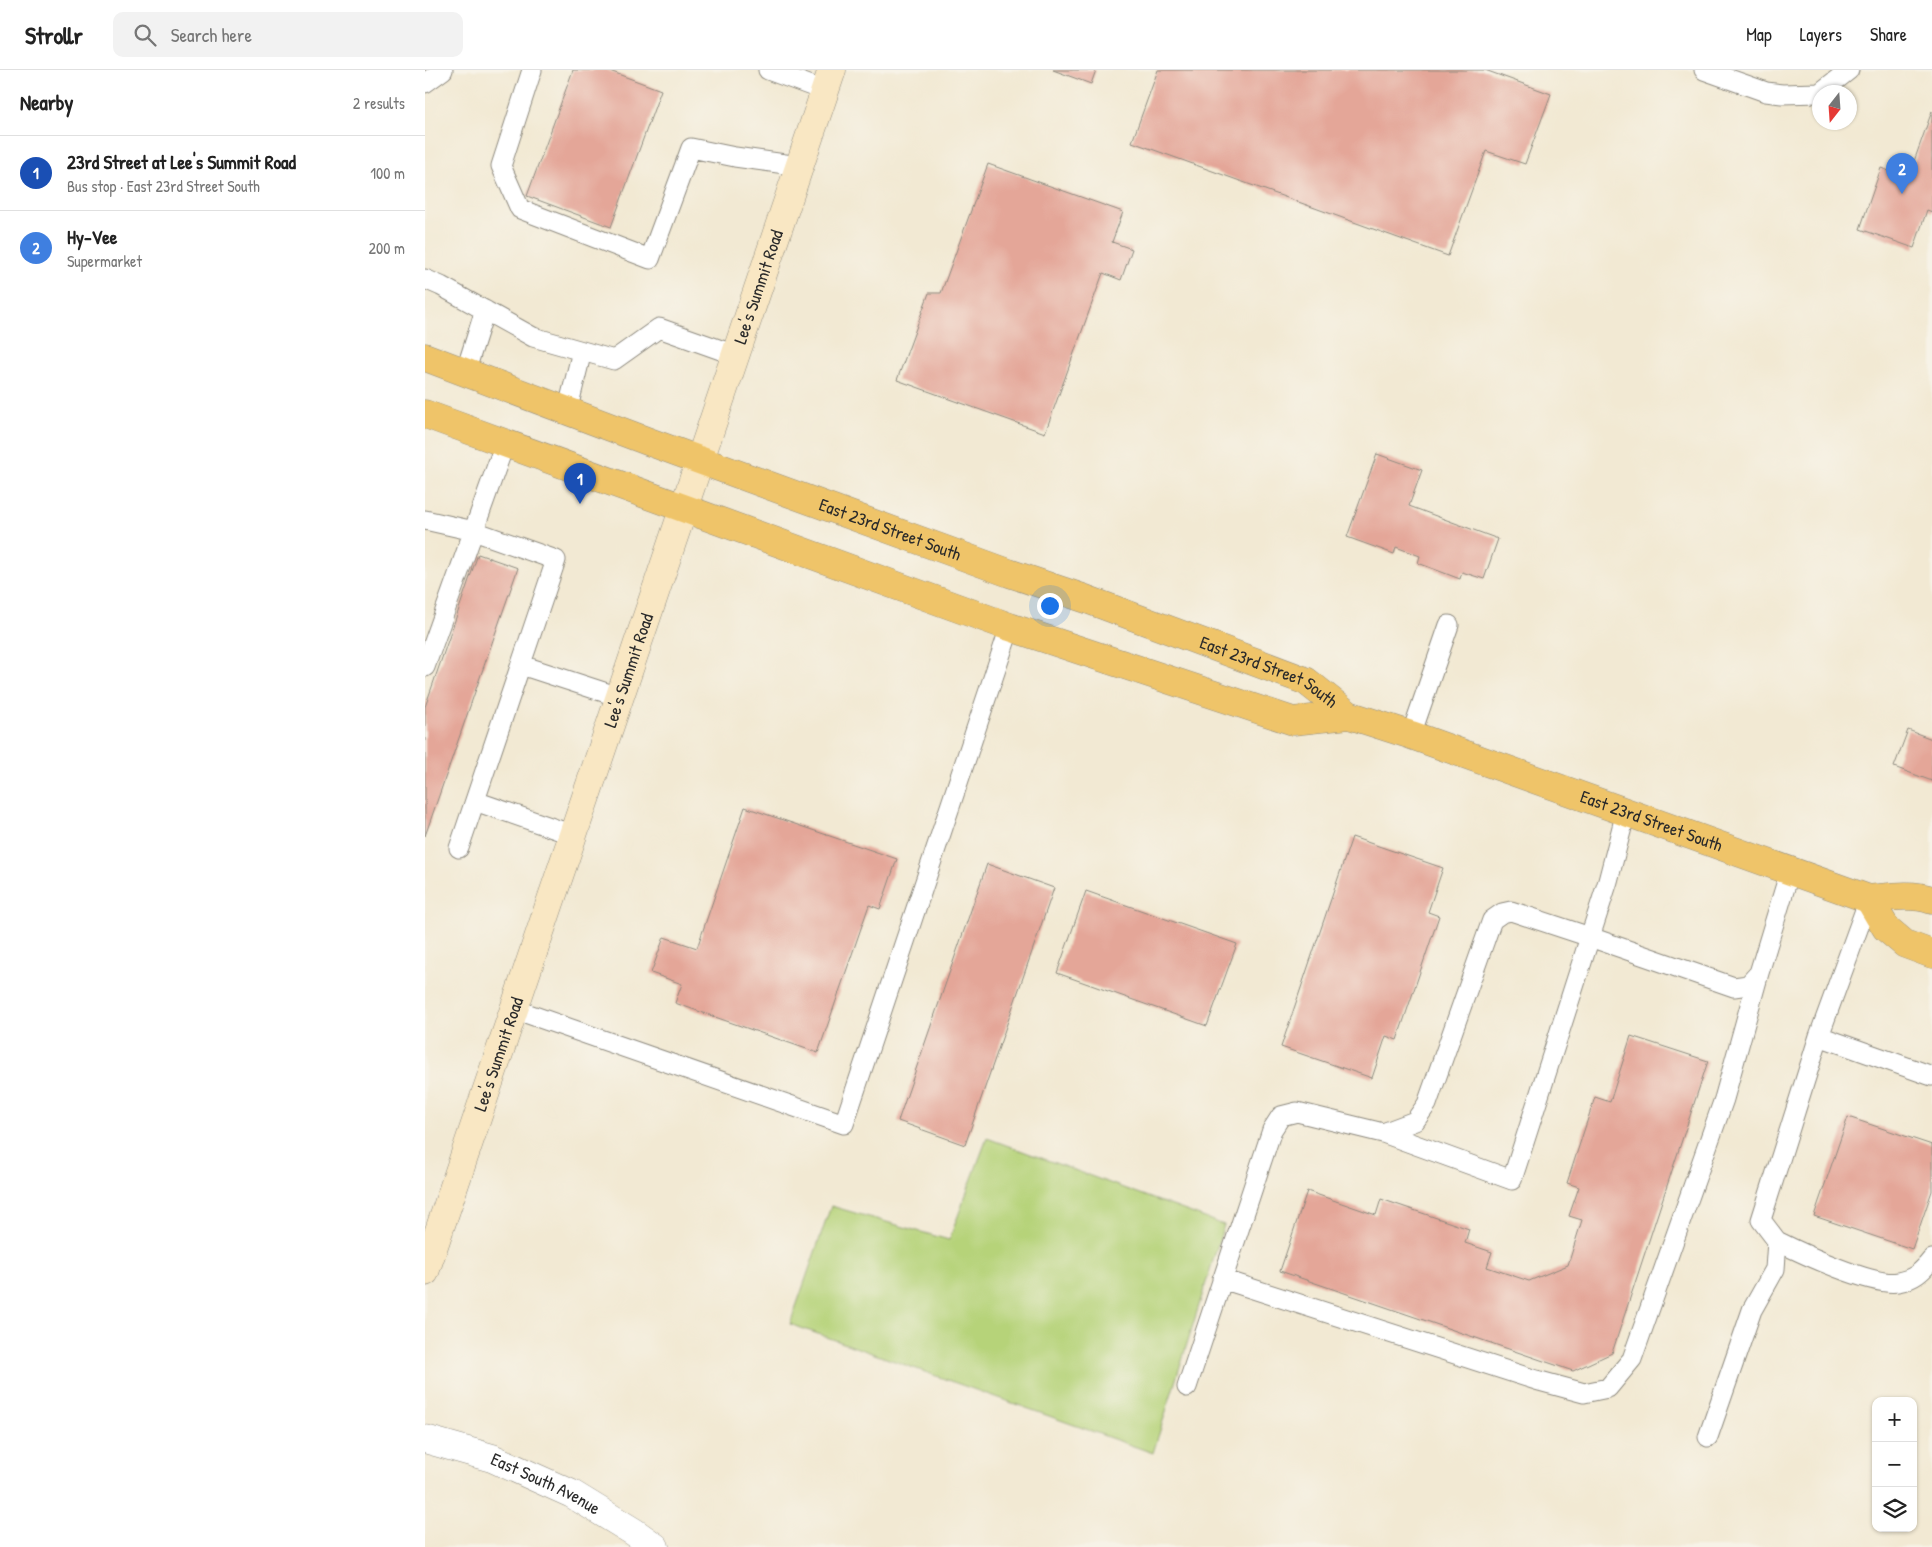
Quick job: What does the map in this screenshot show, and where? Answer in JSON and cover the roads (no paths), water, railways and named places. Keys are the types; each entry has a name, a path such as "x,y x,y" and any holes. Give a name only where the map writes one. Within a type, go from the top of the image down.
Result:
{"main road":[{"name":"Lee's Summit Road","path":"425,1272 828,80"},
{"name":"East 23rd Street South","path":"425,357 567,412 1000,570 1086,599 1306,681 1349,715 1411,735 1869,899 1899,896 1923,897 1932,900"},
{"name":"East 23rd Street South","path":"425,414 1010,627 1293,721 1349,715"},
{"path":"1869,899 1886,928 1905,944 1932,954"}],"street":[{"name":"East South Avenue","path":"425,1439 492,1458 572,1494 655,1547"}],"lane":[{"path":"425,83 443,70"},
{"path":"532,70 501,166 520,209 650,259 691,148 735,157 799,166"},
{"path":"768,70 828,80"},
{"path":"1705,70 1767,92 1783,94 1812,93"},
{"path":"1830,85 1849,70"},
{"path":"425,279 533,337 614,360 659,328 735,355"},
{"path":"465,373 485,310"},
{"path":"567,412 582,351"},
{"path":"425,667 505,443"},
{"path":"425,520 474,530 556,560 459,848"},
{"path":"1411,735 1449,624"},
{"path":"514,1009 844,1124 1010,627"},
{"path":"521,665 619,697"},
{"path":"475,801 573,835"},
{"path":"1187,1387 1272,1130 1281,1116 1297,1112 1383,1133 1512,1180 1608,881 1626,812"},
{"path":"1222,1279 1536,1380 1585,1393 1608,1388 1633,1359 1724,1099 1790,871"},
{"path":"1869,899 1819,1036 1761,1220 1777,1241 1807,1256 1878,1282 1897,1282 1922,1273 1932,1259"},
{"path":"1383,1133 1415,1121 1427,1104 1492,920 1502,912 1511,911 1734,987 1748,985 1759,973"},
{"path":"1819,1036 1932,1076"},
{"path":"1708,1437 1752,1310 1775,1269 1777,1241"}],"place":[{"name":"Hy-Vee","path":"1902,194"},
{"name":"23rd Street at Lee's Summit Road","path":"580,504"}]}
